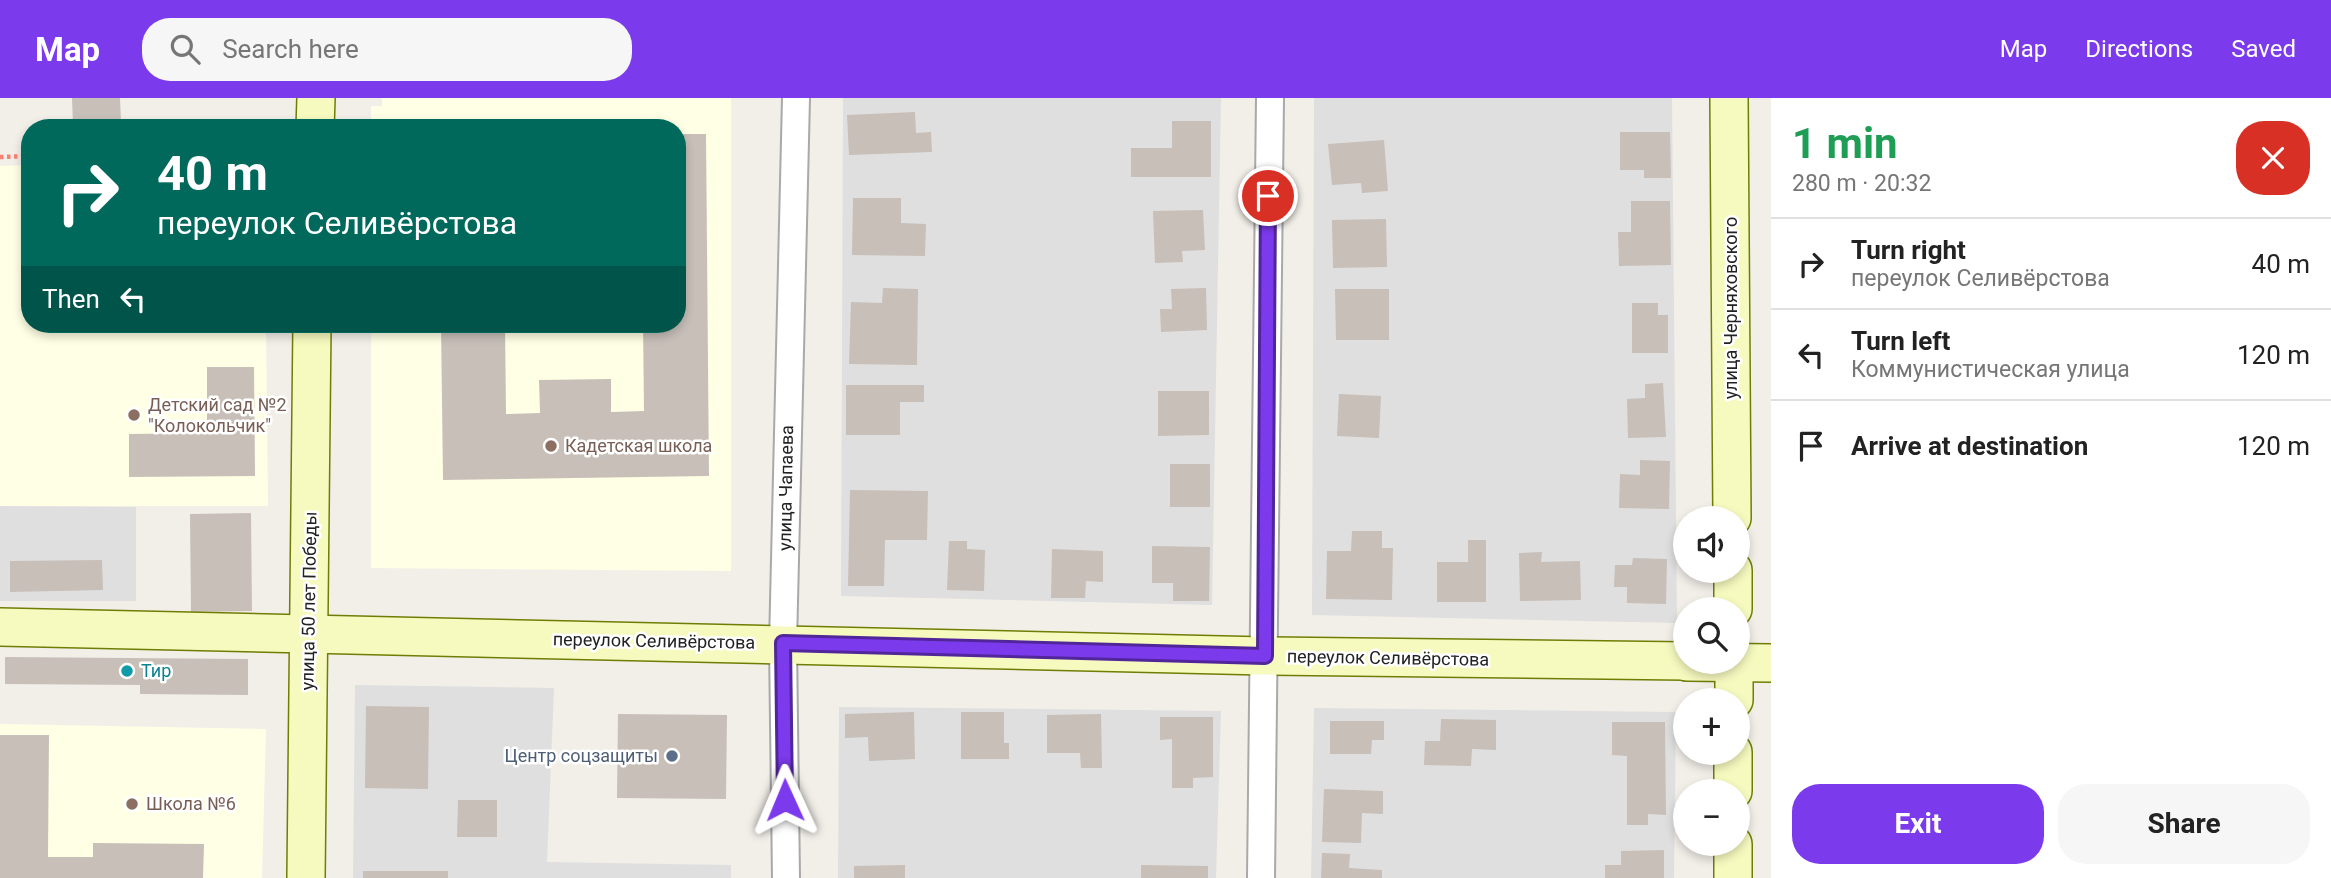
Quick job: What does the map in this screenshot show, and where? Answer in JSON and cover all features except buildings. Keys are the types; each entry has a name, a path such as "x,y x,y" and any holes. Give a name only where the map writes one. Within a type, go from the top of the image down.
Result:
{"street":[{"path":"315,119 316,98"},
{"name":"улица Чапаева","path":"786,878 783,643 796,98"},
{"path":"1261,878 1270,98"},
{"name":"улица Черняховского","path":"1729,98 1732,506"},
{"name":"улица 50 лет Победы","path":"306,878 312,333"},
{"name":"переулок Селивёрстова","path":"0,627 1265,656 1673,662"},
{"name":"переулок Селивёрстова","path":"1750,662 1771,663"},
{"path":"1733,856 1733,878"}],"path":[{"path":"0,157 21,156"}],"shaded area":[{"name":"Кадетская школа","path":"382,98 731,98 731,571 371,568 371,333 686,333 686,119 371,119 371,106 382,106"},
{"path":"843,98 1221,98 1212,605 841,596"},
{"path":"1314,98 1672,98 1676,506 1673,506 1673,583 1677,583 1677,597 1673,597 1673,623 1312,615"},
{"name":"Детский сад №2 \"Колокольчик\"","path":"21,165 21,333 266,333 268,506 0,506 0,166"},
{"path":"0,506 136,507 136,601 0,601"},
{"path":"355,685 554,688 547,862 731,865 731,878 353,878"},
{"path":"839,707 1221,711 1216,878 838,878"},
{"path":"1314,708 1673,712 1674,878 1311,878"},
{"name":"Школа №6","path":"0,724 266,729 262,878 0,878"}],"place":[{"name":"Детский сад №2 \"Колокольчик\"","path":"134,415"},
{"name":"Кадетская школа","path":"551,446"},
{"name":"Тир","path":"127,671"},
{"name":"Центр соцзащиты","path":"672,756"},
{"name":"Школа №6","path":"132,804"}],"route":[{"path":"785,800 783,643 1265,656 1268,196"}]}
